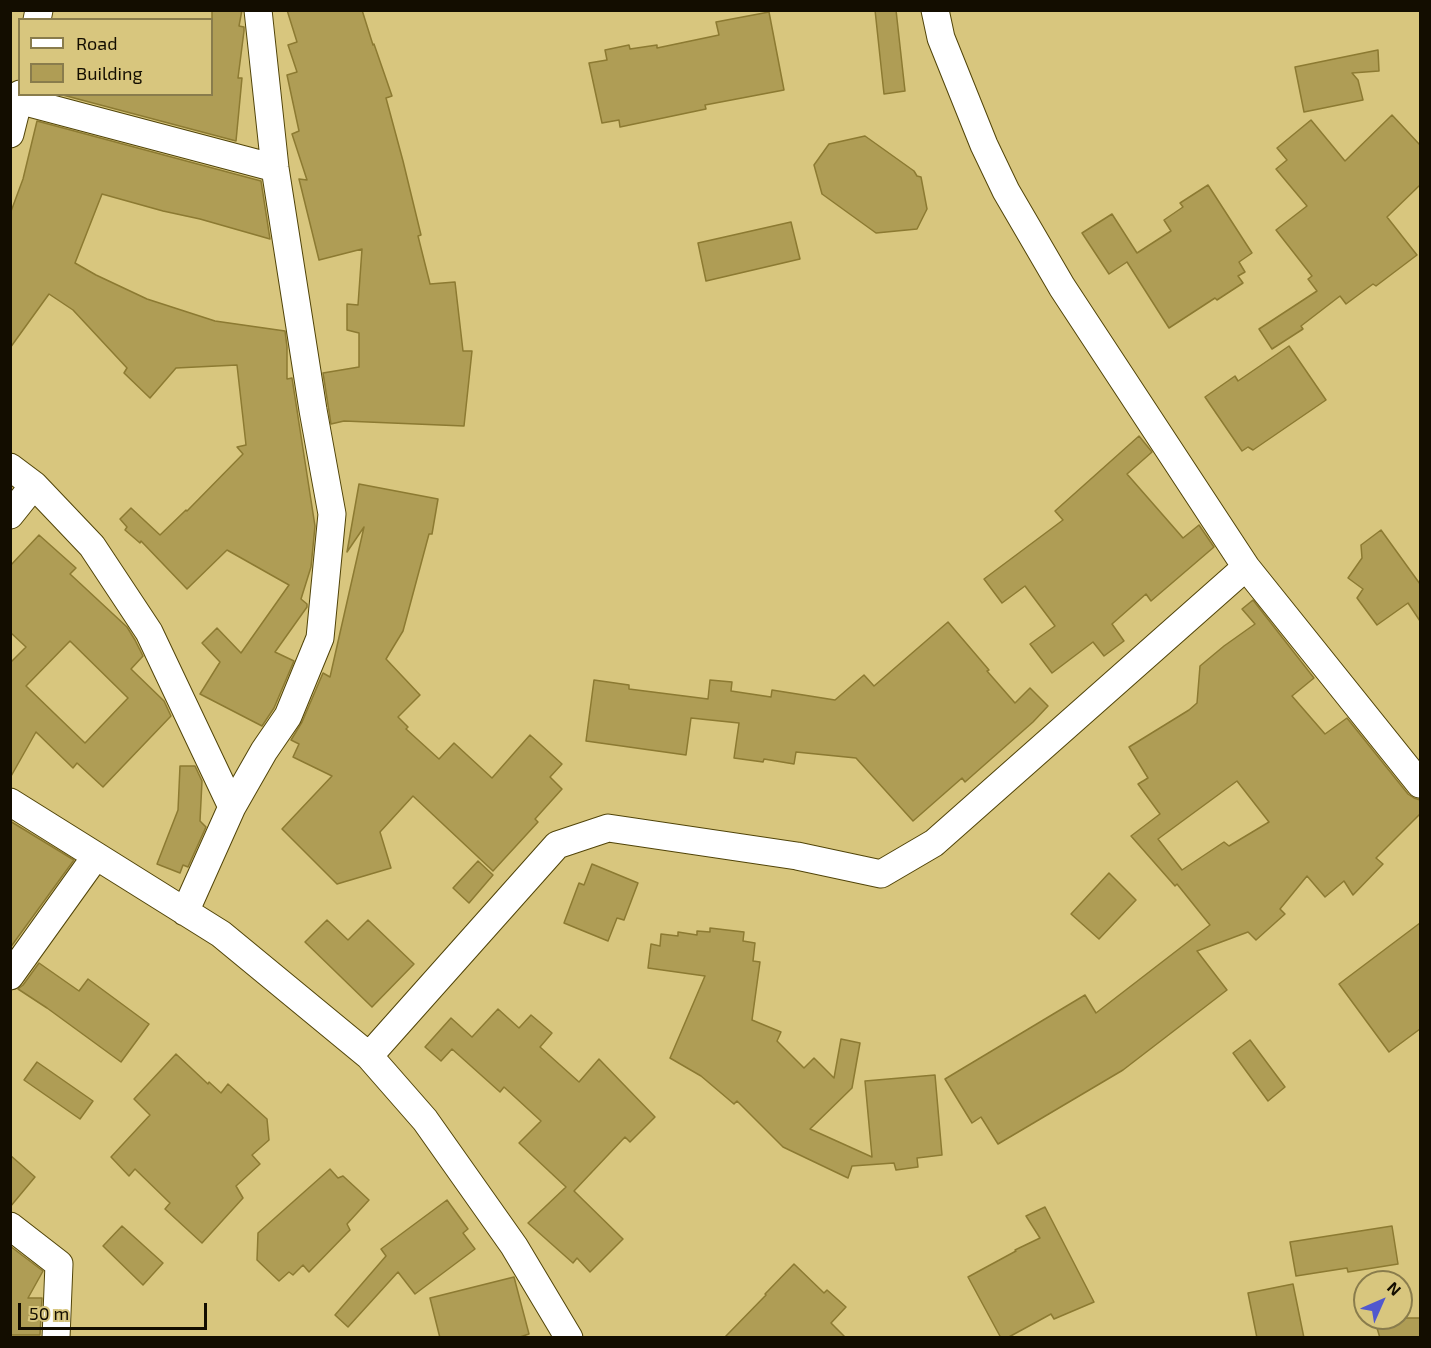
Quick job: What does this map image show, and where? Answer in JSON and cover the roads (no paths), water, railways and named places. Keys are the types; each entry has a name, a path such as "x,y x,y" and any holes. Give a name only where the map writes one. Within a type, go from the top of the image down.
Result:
{"street":[{"path":"935,10 941,38 984,145 1006,191 1062,286 1245,567 1420,784"},
{"path":"184,912 232,807 264,751 288,716 320,638 332,514 313,410 275,168 254,11"},
{"path":"15,110 275,168"},
{"path":"10,467 34,485 92,546 149,632 232,807"},
{"path":"10,515 34,485"},
{"path":"369,1056 557,846 608,828 796,856 881,874 934,843 1245,567"},
{"path":"10,802 221,934 369,1056 425,1120 514,1246 568,1338"},
{"path":"10,976 96,856"},
{"path":"10,1226 59,1264 56,1338"}]}
